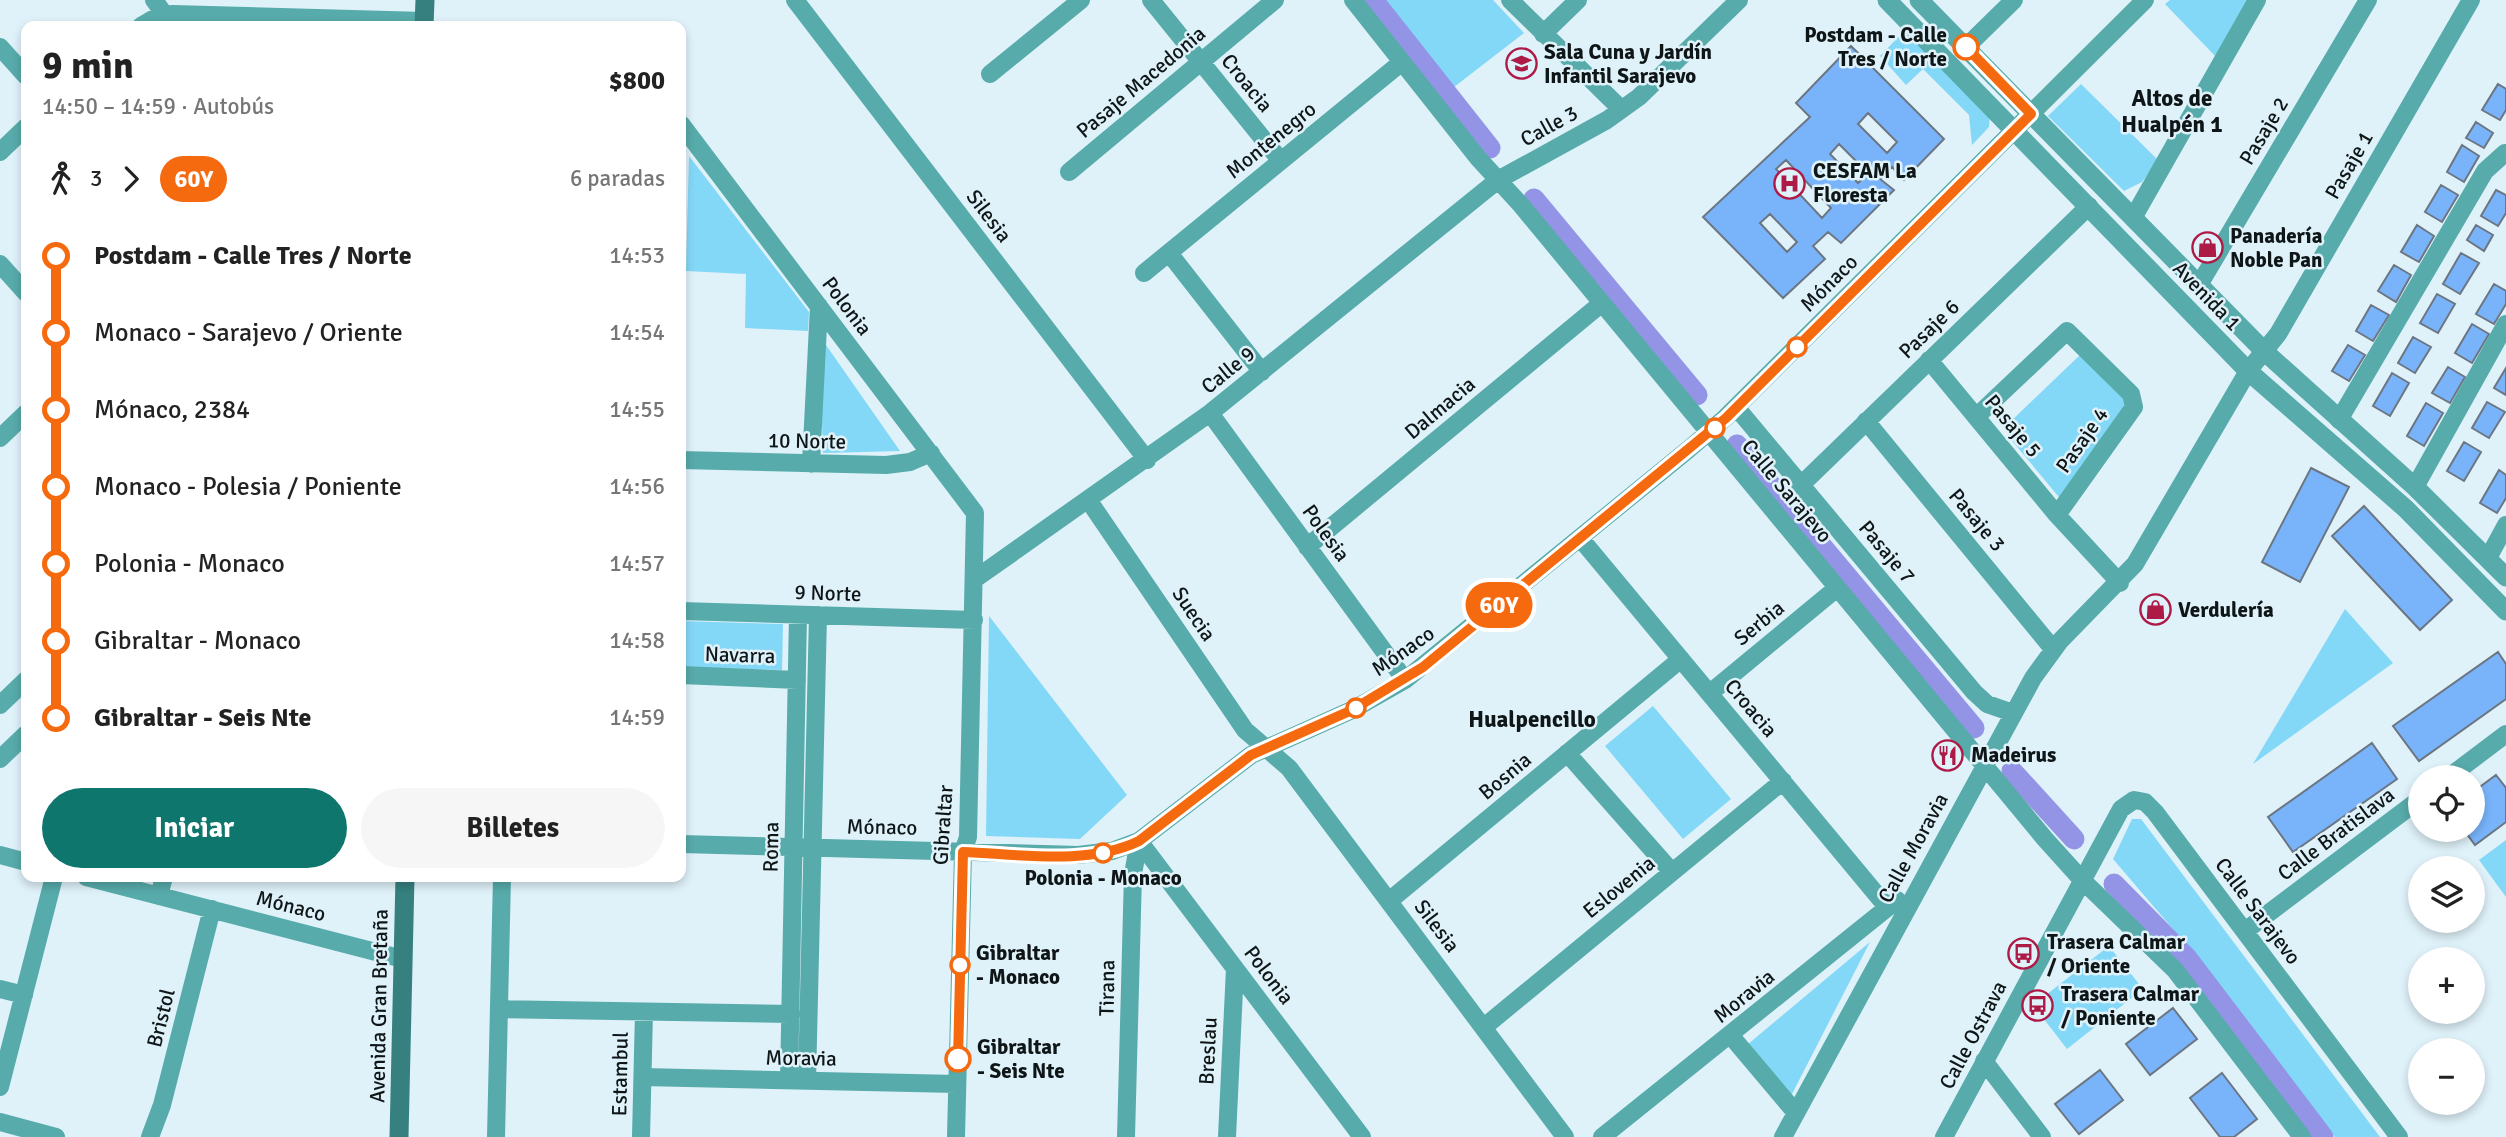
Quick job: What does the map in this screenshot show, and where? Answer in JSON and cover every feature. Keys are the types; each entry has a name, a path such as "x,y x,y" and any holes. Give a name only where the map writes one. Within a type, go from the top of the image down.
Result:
{"main road":[{"path":"424,21 425,0"},
{"name":"Avenida Gran Bretaña","path":"399,1137 405,882"}],"street":[{"path":"154,0 165,15"},
{"name":"Silesia","path":"795,0 1147,460"},
{"path":"990,74 1081,0"},
{"name":"Croacia","path":"1151,0 1281,161"},
{"name":"Pasaje Macedonia","path":"1069,172 1275,0"},
{"name":"Calle Sarajevo","path":"1353,0 1498,180 1984,766 2082,880 2175,970 2302,1137"},
{"path":"1510,0 1621,109 1653,84 1739,0"},
{"path":"1543,34 1578,0"},
{"name":"Avenida 1","path":"1886,0 2248,371 2406,509 2506,611"},
{"name":"Avenida 1","path":"1919,0 2265,352 2416,486 2506,577"},
{"path":"1966,47 2014,0"},
{"path":"2031,114 2146,0"},
{"path":"2133,218 2257,0"},
{"name":"Pasaje 2","path":"2199,285 2368,0"},
{"name":"Pasaje 1","path":"2265,352 2471,0"},
{"path":"152,21 165,15 338,21"},
{"path":"0,47 21,70"},
{"name":"Montenegro","path":"1144,272 1402,62"},
{"name":"Calle 3","path":"1498,180 1621,109"},
{"name":"Mónaco","path":"686,844 1095,854 1139,841 1237,764 1267,747 1352,710 1405,680 1709,433 2031,114"},
{"name":"Polonia","path":"686,131 931,453 976,517"},
{"path":"0,152 21,132"},
{"path":"2339,420 2485,171 2506,154 2506,145"},
{"name":"Calle 9","path":"975,579 1210,413 1498,180"},
{"name":"Pasaje 6","path":"1801,485 2088,206"},
{"path":"1169,253 1262,372"},
{"path":"0,264 21,287"},
{"name":"Dalmacia","path":"1307,547 1602,303"},
{"path":"811,464 819,306"},
{"path":"2416,486 2506,324"},
{"name":"Pasaje 4","path":"1976,417 2067,331 2131,394 2134,407 2057,515"},
{"name":"Calle Moravia","path":"1783,1137 2013,713 2053,649 2120,583 2142,554 2248,371 2265,352"},
{"name":"Pasaje 5","path":"1929,360 2057,515 2120,583"},
{"name":"Pasaje 7","path":"1736,407 1974,692 1987,704 2013,713"},
{"name":"Polesia","path":"1210,413 1405,680"},
{"path":"0,438 21,418"},
{"name":"Pasaje 3","path":"1866,421 2053,649"},
{"name":"10 Norte","path":"686,460 886,466 910,462 931,453"},
{"name":"Suecia","path":"1089,501 1245,730 1267,747"},
{"name":"Gibraltar","path":"956,1137 963,852 968,837 976,517"},
{"path":"2488,558 2506,525"},
{"name":"Croacia","path":"1580,538 1887,907"},
{"name":"Serbia","path":"1710,693 1837,588"},
{"name":"9 Norte","path":"686,611 974,620"},
{"name":"Roma","path":"798,615 791,1014 798,1080"},
{"name":"Roma","path":"798,1080 813,848 818,615"},
{"name":"Bosnia","path":"1390,901 1681,659"},
{"name":"Navarra","path":"686,675 797,673 817,667"},
{"path":"0,705 21,685"},
{"path":"2465,765 2506,734"},
{"path":"0,759 21,739"},
{"name":"Silesia","path":"1267,747 1289,768 1565,1137"},
{"path":"1567,753 1672,873"},
{"name":"Eslovenia","path":"1484,1027 1783,781"},
{"name":"Calle Sarajevo","path":"2082,880 2124,804 2140,800 2155,812 2399,1137"},
{"name":"Calle Bratislava","path":"2245,931 2408,808"},
{"name":"Polonia","path":"1139,841 1362,1137"},
{"name":"Tirana","path":"1126,1137 1133,874 1139,841"},
{"path":"0,855 21,861"},
{"name":"Calle Ostrava","path":"1944,1137 2082,880"},
{"path":"0,1087 53,882"},
{"name":"Mónaco","path":"105,882 403,959"},
{"path":"159,896 163,882"},
{"path":"496,1137 502,882"},
{"name":"Moravia","path":"1602,1137 1731,1036 1887,907 1915,892"},
{"name":"Bristol","path":"150,1137 169,1079 212,909"},
{"name":"Breslau","path":"1227,1137 1235,968"},
{"path":"0,989 24,995"},
{"path":"499,1009 791,1014"},
{"name":"Estambul","path":"642,1137 644,1012"},
{"path":"1731,1036 1796,1113"},
{"path":"1984,1061 2042,1137"},
{"name":"Moravia","path":"643,1077 957,1084"},
{"path":"0,1122 56,1137"}],"shaded area":[{"path":"1368,0 1493,0 1524,33 1445,94"},
{"path":"2170,0 2249,0 2217,58 2165,4"},
{"path":"1907,28 1990,112 1989,127 1972,145 1969,115 1923,69 1906,85 1880,56"},
{"path":"2081,84 2158,160 2142,182 2124,191 2048,116"},
{"path":"689,156 809,312 808,331 745,328 746,274 686,271"},
{"path":"819,335 900,451 823,453"},
{"path":"2080,355 2126,395 2127,407 2063,502 2009,437 2009,423"},
{"path":"2345,609 2393,663 2253,764"},
{"path":"989,616 1127,795 1080,839 986,836"},
{"path":"686,621 783,624 782,670 686,667"},
{"path":"1653,706 1731,799 1683,839 1605,746"},
{"path":"2132,819 2141,819 2380,1137 2335,1137 2196,956 2113,859"},
{"path":"2506,840 2506,897 2485,868 2484,856"},
{"path":"1870,942 1790,1098 1747,1045"},
{"path":"2109,946 2143,989 2067,1049 2033,1005"}],"building":[{"path":"1851,46 1944,139 1904,180 1892,167 1880,179 1894,190 1841,243 1828,232 1813,246 1825,259 1783,298 1703,217 1810,117 1796,103","holes":["1868,113 1897,142 1887,153 1858,124","1839,144 1868,173 1858,183 1830,154","1786,160 1831,208 1822,218 1776,169","1770,214 1797,242 1787,252 1760,223"]},
{"path":"2498,84 2506,89 2506,110 2500,120 2482,110"},
{"path":"2476,122 2493,133 2484,148 2466,138"},
{"path":"2462,145 2479,156 2464,182 2447,172"},
{"path":"2441,185 2458,195 2442,222 2425,212"},
{"path":"2496,190 2506,195 2506,213 2498,226 2481,216"},
{"path":"2417,225 2434,236 2419,262 2401,252"},
{"path":"2476,225 2493,235 2484,251 2467,240"},
{"path":"2461,253 2479,263 2460,294 2443,284"},
{"path":"2394,265 2411,275 2396,302 2378,291"},
{"path":"2494,284 2506,291 2506,304 2494,324 2476,314"},
{"path":"2437,294 2455,304 2438,333 2420,323"},
{"path":"2371,305 2389,315 2373,341 2356,331"},
{"path":"2472,324 2489,334 2472,363 2455,353"},
{"path":"2413,337 2431,347 2415,373 2398,363"},
{"path":"2348,345 2365,355 2349,381 2332,371"},
{"path":"2448,367 2465,377 2450,403 2432,393"},
{"path":"2506,368 2506,395 2494,388"},
{"path":"2392,373 2409,383 2390,416 2373,406"},
{"path":"2487,402 2505,412 2489,438 2472,428"},
{"path":"2426,403 2443,413 2424,446 2407,436"},
{"path":"2464,442 2481,452 2464,481 2447,471"},
{"path":"2311,468 2349,487 2300,582 2262,562"},
{"path":"2499,470 2506,475 2506,498 2497,513 2480,503"},
{"path":"2364,506 2452,600 2420,630 2332,536"},
{"path":"2498,652 2506,664 2506,699 2419,761 2393,726"},
{"path":"2372,743 2397,779 2293,852 2268,817"},
{"path":"2496,775 2506,788 2506,822 2485,838 2485,783"},
{"path":"2173,1008 2197,1039 2150,1075 2126,1044"},
{"path":"2100,1070 2123,1100 2079,1134 2055,1104"},
{"path":"2222,1073 2257,1119 2234,1137 2220,1137 2190,1098"}],"waterway":[{"path":"1373,0 1490,148"},
{"path":"1534,199 1697,395"},
{"path":"1737,445 1974,728"},
{"path":"2012,771 2074,839"},
{"path":"2114,884 2187,958 2323,1137"}],"bus line":[{"name":"60Y","path":"958,1059 963,852 1078,855 1126,847 1139,841 1251,755 1352,710 1391,689 1423,667 1726,418 2031,114 1966,47"}],"place":[{"name":"Postdam - Calle Tres / Norte","path":"1966,47"},
{"name":"Sala Cuna y Jardín Infantil Sarajevo","path":"1521,64"},
{"name":"CESFAM La Floresta","path":"1790,183"},
{"name":"Panadería Noble Pan","path":"2207,248"},
{"name":"Verdulería","path":"2155,610"},
{"name":"Madeirus","path":"1948,755"},
{"name":"Polonia - Monaco","path":"1103,853"},
{"name":"Trasera Calmar / Oriente","path":"2024,954"},
{"name":"Gibraltar - Monaco","path":"960,965"},
{"name":"Trasera Calmar / Poniente","path":"2038,1006"},
{"name":"Gibraltar - Seis Nte","path":"958,1059"}],"district":[{"name":"Altos de Hualpén 1","path":"2172,111"},
{"name":"Hualpencillo","path":"1532,719"}]}
